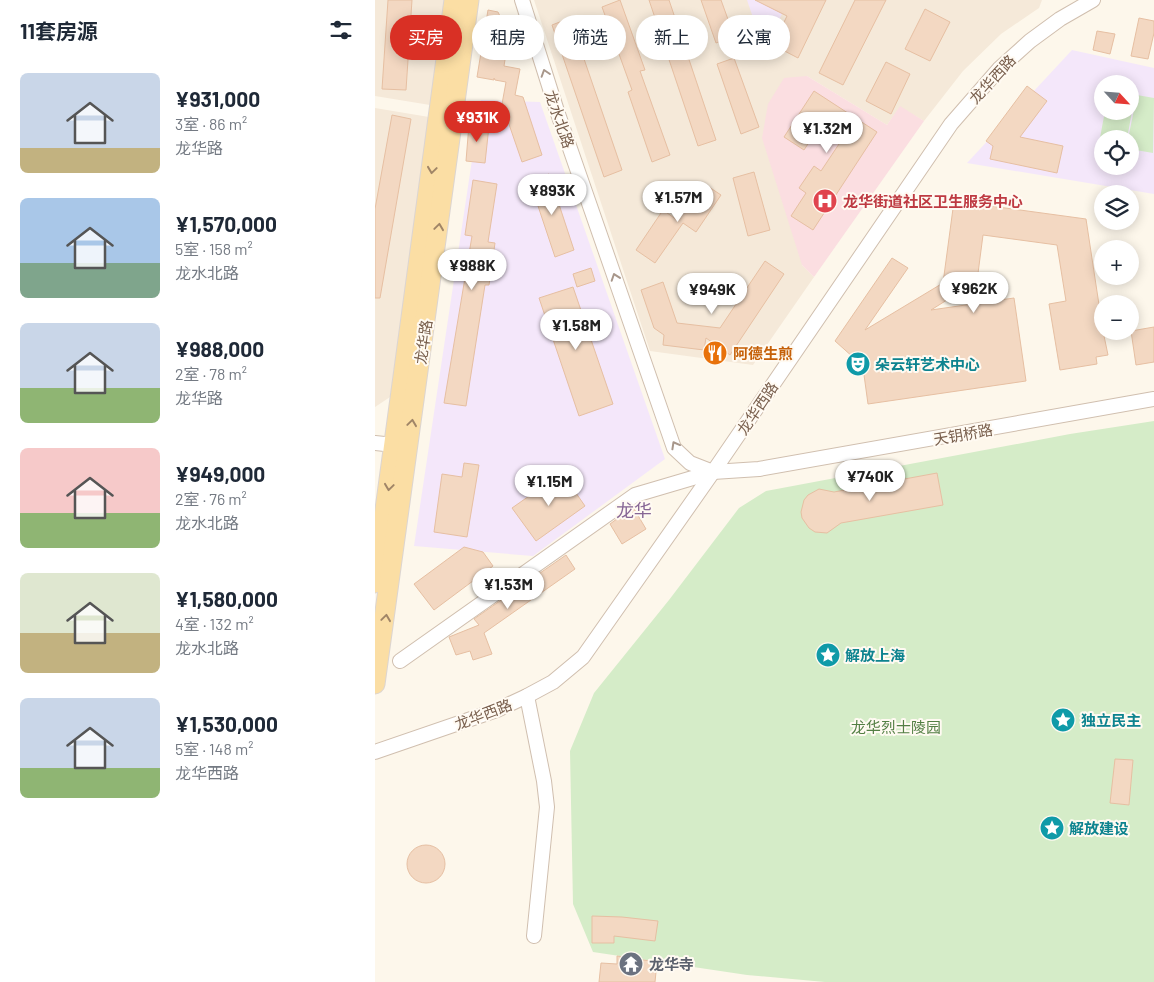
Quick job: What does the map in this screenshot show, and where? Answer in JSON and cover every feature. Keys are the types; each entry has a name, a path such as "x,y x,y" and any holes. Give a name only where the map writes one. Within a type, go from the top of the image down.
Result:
{"main road":[{"name":"龙华路","path":"375,684 455,0"},
{"name":"龙华路","path":"375,583 402,446 469,0"}],"street":[{"name":"龙水北路","path":"522,0 557,111 674,448 690,463 713,472"},
{"name":"龙华西路","path":"375,752 497,710 553,682 583,657 713,472 951,124 999,69 1030,41 1060,19 1093,0"},
{"name":"天钥桥路","path":"713,472 759,469 1154,399"},
{"path":"375,443 402,446"},
{"path":"400,661 635,495 713,472"},
{"path":"527,696 545,781 547,807 534,936"}],"shaded area":[{"path":"375,0 444,0 442,15 390,15 390,60 436,60 430,105 375,96"},
{"path":"534,0 1042,0 1039,8 1001,34 963,71 924,121 900,107 887,125 807,76 802,265 814,277 753,365 650,351 544,30 544,15 539,15"},
{"path":"747,0 789,0 782,15 752,15"},
{"path":"1072,50 1154,68 1154,194 1139,192 1139,185 1100,185 967,163"},
{"name":"龙华街道社区卫生服务中心","path":"807,76 887,125 900,106 924,121 814,277 802,265 762,138 768,104 784,78"},
{"path":"481,100 540,102 665,459 533,556 414,546"},
{"path":"375,108 429,117 390,397 375,407"}],"green space":[{"path":"1139,95 1154,98 1153,153 1139,151 1139,130 1130,130 1132,120 1139,120"},
{"path":"1103,120 1130,120 1129,130 1101,130"},
{"name":"龙华烈士陵园","path":"1154,421 1154,982 825,982 747,975 593,952 573,904 570,751 594,693 669,600 739,508 766,491 1070,434"}],"building":[{"path":"388,0 412,0 411,15 390,15 390,60 408,60 406,90 382,89"},
{"path":"620,0 625,15 605,15 602,7"},
{"path":"649,0 669,0 674,15 654,15"},
{"path":"701,0 721,0 726,15 718,15 718,42 716,43 708,15 706,15"},
{"path":"755,0 826,0 798,58 790,54 790,15 785,15"},
{"path":"855,0 886,0 843,85 819,73"},
{"path":"925,9 950,22 930,61 905,49"},
{"path":"488,10 498,12 499,15 487,15"},
{"path":"626,17 636,45 636,60 641,60 645,70 640,71 670,155 652,162 628,92 632,90 621,60 626,60"},
{"path":"1139,18 1154,21 1154,33 1148,59 1131,56"},
{"path":"1097,31 1115,34 1110,54 1093,50"},
{"path":"480,60 505,60 504,66 520,69 515,95 523,97 542,155 522,162 502,104 506,82 495,80 494,78 494,80 477,77"},
{"path":"564,60 584,60 622,170 604,177"},
{"path":"669,60 689,60 716,140 698,146"},
{"path":"735,60 759,127 741,134 717,64"},
{"path":"886,62 910,74 891,114 866,101"},
{"path":"1027,86 1047,101 1020,137 1063,146 1057,173 990,159 993,146 986,141"},
{"path":"814,91 877,132 813,230 791,216 806,193 799,188 814,166 821,171 841,141 819,127 804,150 784,137"},
{"path":"392,115 411,119 380,298 375,298 375,209"},
{"path":"469,124 489,126 485,163 466,161"},
{"path":"754,172 770,230 748,236 733,178"},
{"path":"549,174 574,250 555,257 531,185 541,182 539,178"},
{"path":"473,180 497,184 488,242 495,243 489,285 485,285 466,406 444,403 472,236 465,235"},
{"path":"703,183 721,195 696,232 683,223 655,263 636,250 663,210 677,220"},
{"path":"954,201 1086,219 1094,272 1094,285 1096,285 1098,295 1094,295 1094,340 1105,340 1108,355 1096,357 1097,364 1060,370 1049,304 1066,301 1057,245 983,235 977,281 931,310 1014,298 1026,381 868,404 861,353 854,358 835,341 892,258 908,268 865,330 943,283"},
{"path":"765,261 784,274 730,355 706,338 704,350 663,345 664,335 654,328 641,290 663,282 677,323 720,328"},
{"path":"591,268 595,281 577,287 573,274"},
{"path":"573,287 613,404 579,416 539,298"},
{"path":"1154,327 1154,362 1136,365 1132,340 1139,340 1139,330"},
{"path":"464,463 479,465 467,537 434,532 442,474 462,477"},
{"path":"562,473 585,506 536,541 512,508"},
{"path":"937,473 943,505 841,523 827,533 815,532 809,528 802,518 801,512 804,500 808,495 819,489 834,492"},
{"path":"633,507 646,529 622,544 610,524"},
{"path":"464,547 483,552 493,566 434,610 414,584"},
{"path":"566,555 575,569 484,633 492,654 473,660 470,651 456,655 449,637 479,625 474,619"},
{"path":"1115,759 1133,760 1129,805 1110,803"},
{"path":"426,845 439,851 445,864 439,877 426,883 413,877 407,864 413,851"},
{"path":"592,916 658,921 655,941 614,936 614,943 592,943"},
{"path":"617,956 657,962 655,982 599,982 601,963 617,964"}],"place":[{"name":"龙华街道社区卫生服务中心","path":"825,201"},
{"name":"阿德生煎","path":"715,353"},
{"name":"朵云轩艺术中心","path":"858,364"},
{"name":"解放上海","path":"828,655"},
{"name":"独立民主","path":"1063,720"},
{"name":"解放建设","path":"1052,828"},
{"name":"龙华寺","path":"631,964"}],"district":[{"name":"龙华","path":"634,510"}]}
